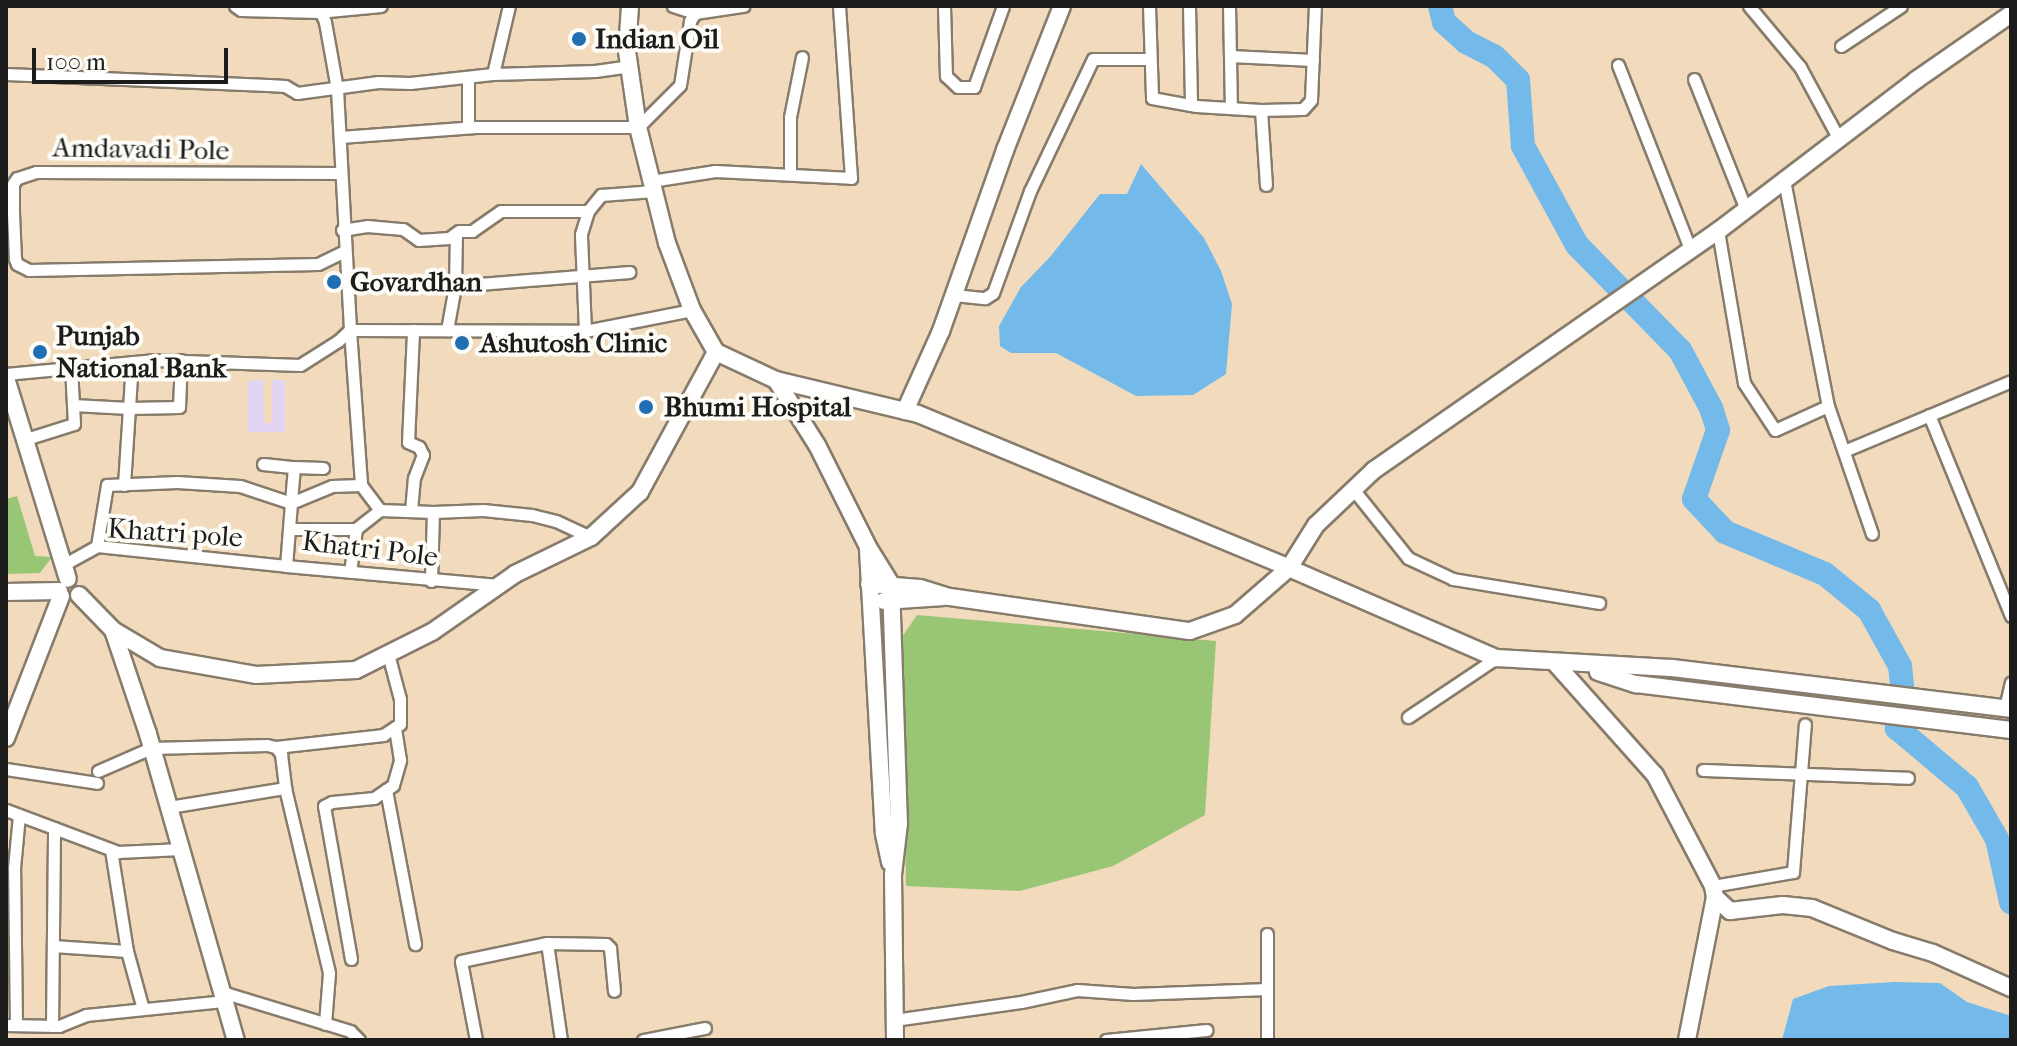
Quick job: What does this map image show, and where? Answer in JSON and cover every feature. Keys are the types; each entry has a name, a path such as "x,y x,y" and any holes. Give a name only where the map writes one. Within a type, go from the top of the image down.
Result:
{"street":[{"path":"235,6 241,10 381,6"},
{"path":"493,74 509,6"},
{"path":"630,6 629,66 638,127 652,186 667,243 692,310 716,352 776,380 905,411 1289,568 1496,658 1556,664 1672,668 1961,705 2008,708 2011,683"},
{"path":"673,6 695,13 743,6"},
{"path":"585,331 581,234 588,211 601,195 715,171 851,178 839,6"},
{"path":"944,6 946,76 958,87 974,87 1003,6"},
{"path":"905,411 954,295 1062,6"},
{"path":"1149,6 1152,98 1191,105 1261,110 1308,106 1315,6"},
{"path":"1189,6 1191,105"},
{"path":"1229,6 1231,108"},
{"path":"1749,6 1800,67 1839,139"},
{"path":"1841,46 1901,6"},
{"path":"318,9 325,22 337,89 343,252 361,485 380,510"},
{"path":"340,137 468,127 638,127 680,85 690,21 695,13"},
{"path":"868,592 950,597 1190,631 1235,615 1289,568 1316,525 1374,470 1471,406 1588,319 1718,231 2011,14"},
{"path":"1230,56 1313,60"},
{"path":"790,174 790,117 802,57"},
{"path":"954,295 985,298 993,293 1030,191 1093,59 1150,59"},
{"path":"1618,65 1690,249"},
{"path":"6,74 285,86 297,93 378,82 410,83 493,74 595,71 629,66"},
{"path":"468,77 468,127"},
{"path":"1694,79 1746,210"},
{"path":"1261,110 1266,185"},
{"name":"Amdavadi Pole","path":"341,173 30,172 13,184 10,214 15,259 17,264 29,270 318,264 343,252"},
{"path":"1784,180 1828,406 1872,534"},
{"path":"342,230 367,226 403,229 419,240 449,238 456,233 472,231 501,211 588,211"},
{"path":"1718,231 1744,383 1775,430 1828,406"},
{"path":"447,330 455,286 456,233"},
{"path":"455,286 629,272"},
{"path":"6,738 63,582 26,439 6,376 71,367 181,360 300,365 350,330 585,331 692,310"},
{"path":"411,511 414,478 423,455 419,447 408,442 413,330"},
{"path":"6,592 63,582 79,583 79,595 113,630 160,658 256,675 356,670 432,632 498,585 591,537 640,492 716,352"},
{"path":"73,405 179,407 181,360"},
{"path":"97,546 107,485 124,485 132,362"},
{"path":"26,439 74,424 71,367"},
{"path":"776,380 817,445 891,593 899,823 893,875 895,1040"},
{"path":"1844,451 2011,381"},
{"path":"1929,415 2011,616"},
{"path":"263,464 323,468"},
{"path":"294,467 291,503 332,486 361,485"},
{"name":"Khatri Pole","path":"124,485 177,482 240,486 291,503 286,566 498,585"},
{"path":"1353,489 1408,558 1453,579 1599,603"},
{"path":"289,529 356,529 380,510 483,510 532,515 591,537"},
{"path":"431,581 433,512"},
{"path":"350,572 356,529"},
{"name":"Khatri pole","path":"63,582 97,546 286,566"},
{"path":"868,547 868,592 884,834 893,875"},
{"path":"113,630 169,807 236,1040"},
{"path":"6,769 98,777 151,748 276,747 383,735 400,724 400,699 388,654"},
{"path":"1408,717 1496,658"},
{"path":"1556,664 1655,775 1714,892 1730,911 1783,905 1812,908 1955,962 2011,988"},
{"path":"1577,665 1636,684 2011,730"},
{"path":"1714,892 1793,872 1805,724"},
{"path":"351,959 324,806 332,802 374,798 393,785 400,760 395,727"},
{"path":"276,747 281,754 285,788 329,973 325,1024"},
{"path":"1703,770 1908,778"},
{"path":"169,807 285,788"},
{"path":"386,790 415,944"},
{"path":"6,810 118,852 181,849"},
{"path":"19,815 14,868 11,1025 52,1026 86,1015 224,996 350,1031 359,1040"},
{"path":"52,1026 54,828"},
{"path":"111,850 127,951 143,1009"},
{"path":"1687,1040 1714,892"},
{"path":"1267,934 1267,1040"},
{"path":"547,943 561,1040"},
{"path":"476,1040 461,961 547,943 606,944 610,948 614,991"},
{"path":"53,946 127,951"},
{"path":"894,1020 1021,1002 1077,990 1133,994 1267,989"},
{"path":"643,1040 705,1028"},
{"path":"1106,1040 1207,1030"}],"shaded area":[{"path":"263,380 264,423 272,423 272,380 285,380 285,432 248,432 248,381"}],"green space":[{"path":"17,496 35,556 52,557 40,573 6,574 6,499"},
{"path":"917,615 1216,641 1205,815 1113,866 1020,891 906,886 902,637"}],"water":[{"path":"1141,164 1204,238 1221,271 1232,304 1226,374 1193,395 1136,396 1056,353 1011,353 1000,346 999,326 1021,287 1050,257 1100,194 1127,194"},
{"path":"1940,983 1967,1002 2011,1016 2011,1040 1782,1040 1793,999 1829,986"}],"waterway":[{"path":"1440,6 1444,22 1466,42 1494,56 1518,80 1523,146 1577,245 1680,350 1711,408 1718,430 1694,499 1725,532 1825,574 1869,610 1900,666 1903,696 1897,728 1967,787 1997,839 2011,902"}],"place":[{"name":"Indian Oil","path":"579,39"},
{"name":"Govardhan","path":"334,282"},
{"name":"Ashutosh Clinic","path":"462,343"},
{"name":"Punjab National Bank","path":"40,352"},
{"name":"Bhumi Hospital","path":"646,407"}]}
